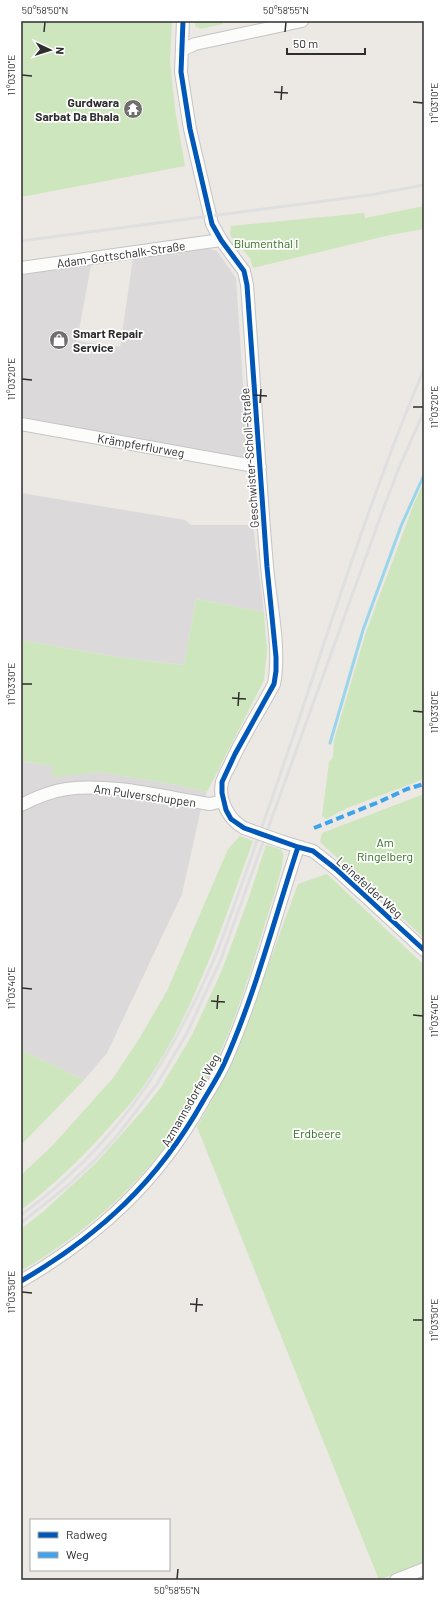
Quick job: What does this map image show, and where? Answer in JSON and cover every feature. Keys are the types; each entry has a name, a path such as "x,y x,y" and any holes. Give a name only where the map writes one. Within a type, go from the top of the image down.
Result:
{"street":[{"name":"Geschwister-Scholl-Straße","path":"183,21 181,72 190,129 212,224 220,240 244,271 247,284 267,567 275,640 276,671 274,684 235,754 222,782 223,801 231,819 244,828 298,847"},
{"path":"182,50 195,44 302,21"},
{"name":"Adam-Gottschalk-Straße","path":"21,268 220,240"},
{"name":"Krämpferflurweg","path":"21,424 260,467"},
{"name":"Am Pulverschuppen","path":"21,805 37,797 65,789 95,787 210,804 223,801"},
{"name":"Leinefelder Weg","path":"298,847 313,851 336,869 424,950"},
{"name":"Azmannsdorfer Weg","path":"21,1281 40,1270 92,1234 118,1212 150,1179 186,1131 223,1066 243,1018 298,847"},
{"path":"396,1580 424,1569"}],"shaded area":[{"path":"203,247 217,251 236,278 248,459 21,417 21,275 91,265 77,341 120,347 133,258"},
{"path":"21,493 185,520 191,525 253,525 264,612 196,599 184,665 117,657 21,640"},
{"path":"21,761 54,766 52,776 100,772 177,785 207,792 200,813 182,894 107,1053 84,1080 21,1050"}],"green space":[{"path":"21,21 172,21 170,61 175,109 185,166 21,197"},
{"path":"195,21 223,21 223,24 200,29 195,26"},
{"name":"Blumenthal I","path":"424,206 424,229 390,235 253,268 250,258 230,235 231,226 364,213 365,218"},
{"path":"424,482 424,779 347,808 326,819 322,816 329,762 333,757 334,740 366,632 415,501"},
{"path":"196,599 264,612 267,652 264,680 207,792 177,785 100,772 52,777 53,766 21,761 21,640 117,657 184,665"},
{"name":"Am Ringelberg","path":"424,794 424,938 320,842 322,833"},
{"path":"240,836 253,841 205,970 176,1032 159,1062 134,1099 92,1146 58,1179 21,1210 21,1175 53,1145 113,1078 139,1039 167,991 228,849"},
{"path":"266,845 280,849 283,853 276,889 234,1020 219,1056 193,1105 174,1134 130,1187 106,1210 79,1232 21,1271 21,1229 45,1210 96,1163 142,1111 161,1087 192,1035 222,970 248,900"},
{"name":"Erdbeere","path":"327,874 424,965 424,1562 379,1580 197,1127 229,1069 298,884"},
{"path":"21,1050 84,1080 21,1145"}],"waterway":[{"path":"330,743 363,630 401,526 424,475"}],"railway":[{"path":"21,241 370,195 424,185"},
{"path":"21,1215 54,1189 112,1132 136,1101 158,1068 197,998 222,939 284,763 373,501 424,369"},
{"path":"21,1223 66,1187 94,1161 116,1137 157,1084 187,1033 221,959 381,515 398,470 424,411"}],"marked path":[{"path":"314,828 407,789 424,784"}],"cycle path":[{"path":"183,21 181,72 190,129 212,224 221,240 244,271 247,285 267,567 276,657 274,684 235,754 222,782 222,793 226,810 231,819 244,828 313,851 336,869 424,950"},
{"path":"21,1281 76,1245 125,1204 167,1156 186,1130 219,1074 235,1038 264,957 298,847"}],"place":[{"name":"Gurdwara Sarbat Da Bhala","path":"133,109"},
{"name":"Smart Repair Service","path":"59,340"}]}
